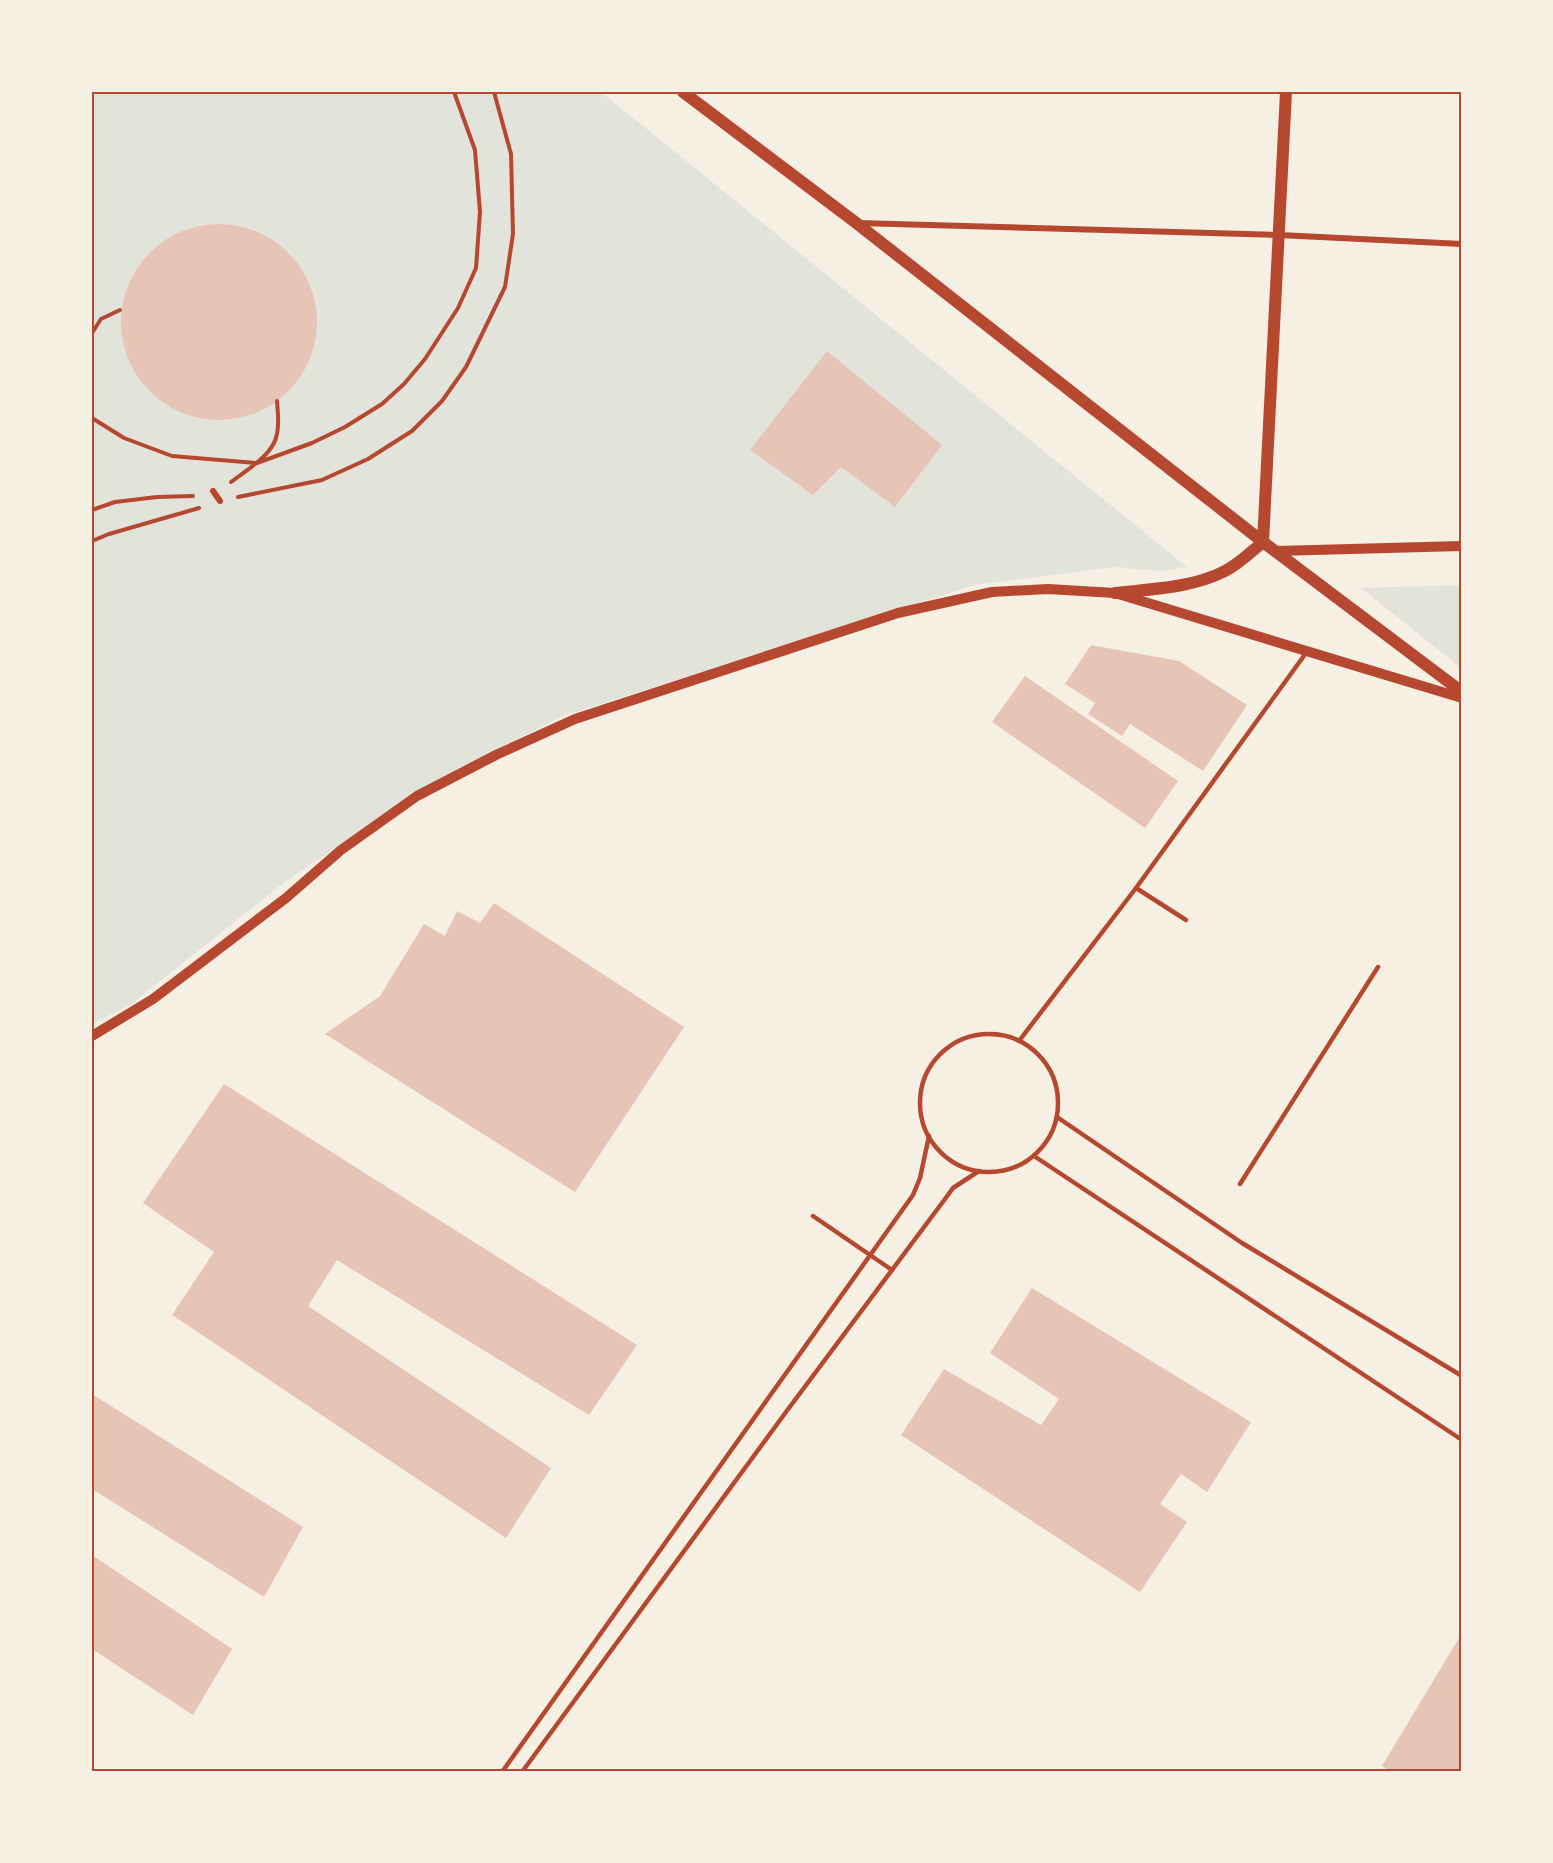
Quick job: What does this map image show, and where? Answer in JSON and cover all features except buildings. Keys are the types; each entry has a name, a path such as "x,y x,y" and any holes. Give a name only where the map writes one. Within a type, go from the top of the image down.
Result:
{"main road":[{"path":"683,92 855,222 1263,543 1461,692"},
{"path":"1115,593 1173,586 1225,572 1263,543 1286,92"}],"street":[{"path":"855,222 1279,235 1461,244"},
{"path":"213,491 220,501"},
{"path":"1276,551 1461,546"},
{"path":"92,1036 153,999 286,898 341,850 417,796 496,755 575,719 898,613 992,592 1048,589 1115,593 1461,698"}],"lane":[{"path":"1019,1041 1136,888 1307,651"},
{"path":"1136,888 1186,920"},
{"path":"1240,1184 1377,967"},
{"path":"997,1035 1019,1041 1038,1054 1051,1072 1058,1094 1057,1117 1049,1138 1034,1156 1015,1167 993,1172 970,1170 949,1160 933,1144 923,1124 920,1101 924,1079 936,1059 953,1044 974,1036 997,1035"},
{"path":"1057,1117 1242,1243 1461,1376"},
{"path":"502,1772 913,1195 920,1178 929,1136"},
{"path":"1034,1156 1461,1440"},
{"path":"522,1772 953,1188 979,1171"},
{"path":"813,1216 892,1270"}],"path":[{"path":"92,418 124,438 172,456 257,463 312,443 345,427 382,404 404,384 425,359 458,308 476,268 480,212 475,150 454,92"},
{"path":"92,541 105,535 220,501 322,480 368,459 412,431 442,401 466,367 505,287 513,234 512,154 494,92"},
{"path":"92,333 101,319 120,310"},
{"path":"92,510 115,502 191,496 213,491 231,482 257,463 274,444 279,422 277,401"}],"shaded area":[{"path":"92,92 601,92 1187,567 1160,571 1115,567 975,585 560,717 422,790 282,884 130,1005 92,1024"},
{"path":"1461,585 1461,668 1361,588"}]}
